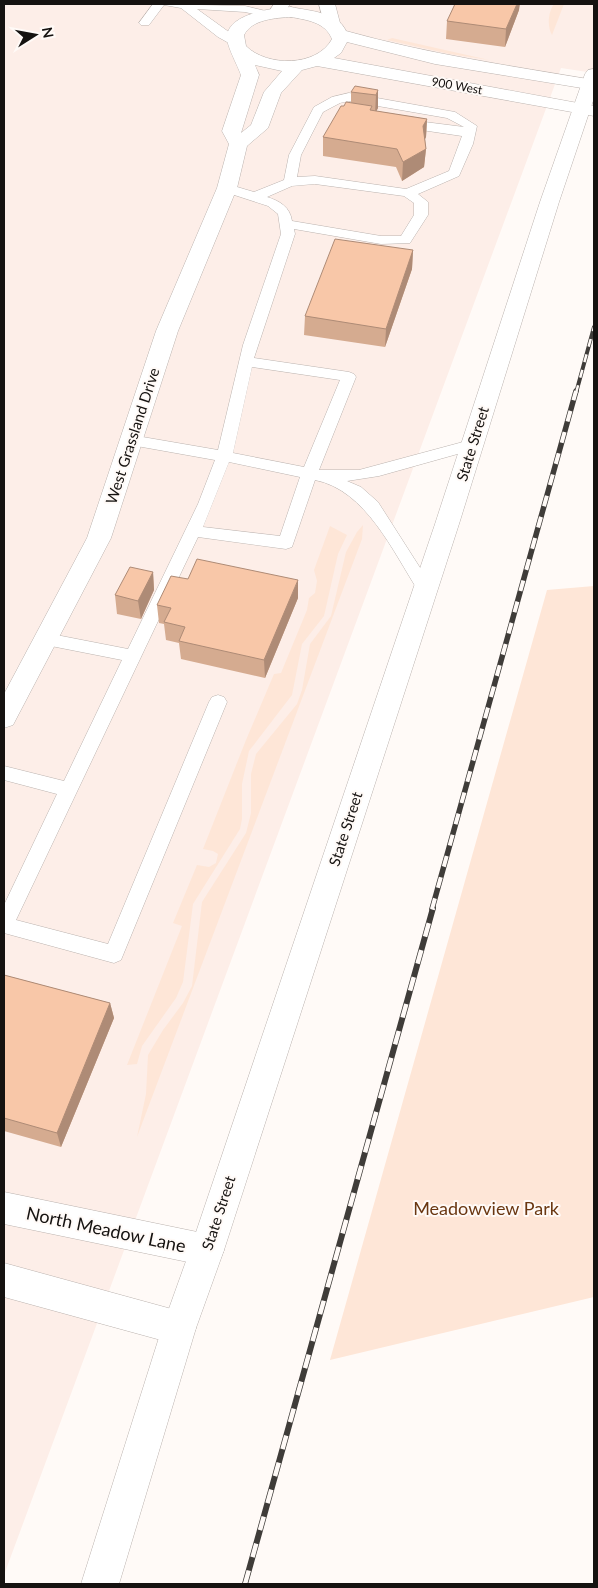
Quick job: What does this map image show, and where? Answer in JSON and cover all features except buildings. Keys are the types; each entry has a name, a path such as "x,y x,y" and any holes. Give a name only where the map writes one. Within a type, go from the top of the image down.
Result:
{"street":[{"path":"275,10 252,19 242,26 236,34 238,47 250,57 264,63 297,65 319,60 337,49 341,42 327,4"},
{"name":"900 West","path":"275,10 306,14 382,48 448,61 593,81"},
{"name":"West Grassland Drive","path":"4,718 99,538 167,331 227,188 238,144 231,131 250,75 238,47"},
{"name":"900 West","path":"319,60 588,110"},
{"path":"238,144 259,128 273,92 297,65"},
{"name":"State Street","path":"100,1584 179,1328 207,1250 474,444 525,280 588,110 593,81"},
{"name":"North Meadow Lane","path":"4,1208 207,1250"},
{"path":"4,1280 179,1328"}],"lane":[{"path":"145,23 159,4"},
{"path":"169,4 275,10"},
{"path":"185,6 209,22 222,36 238,47"},
{"path":"290,182 295,155 330,109 349,97 451,115 467,132"},
{"path":"388,119 467,132"},
{"path":"408,193 454,173 467,132"},
{"path":"254,197 290,182 315,180 408,193 421,202 421,215 405,240 381,240 286,224"},
{"path":"218,702 114,954 4,925 206,504 224,456 250,345 288,234 284,213 273,203 227,188"},
{"path":"193,531 286,542 316,475 349,377 246,361"},
{"path":"131,440 224,456 316,475 355,491 372,506 425,588"},
{"path":"316,475 359,475 474,444"},
{"path":"46,639 133,656"},
{"path":"4,773 69,790"}],"shaded area":[{"path":"4,4 594,4 594,73 561,68 4,1575"}],"green space":[{"path":"554,4 564,4 552,35 549,28 549,20 550,11"},
{"path":"392,38 489,60 450,54 387,40"},
{"path":"363,525 362,539 137,1137 146,1094 148,1055 163,1030 183,1003 192,986 202,902 246,833 251,813 251,774 256,754 297,704 302,690 310,644 331,616 346,552"},
{"path":"330,526 347,535 338,554 324,616 302,644 292,695 249,751 242,784 242,819 240,829 193,904 183,982 176,998 142,1046 137,1064 127,1065 182,926 173,923 197,865 209,867 216,863 218,854 203,849 274,674 281,673 307,610 309,598 315,593 317,581 314,570"},
{"name":"Meadowview Park","path":"594,586 594,1297 330,1360 547,590"}],"railway":[{"path":"576,393 594,327"},
{"path":"432,909 576,391"},
{"path":"245,1584 433,908"}]}
